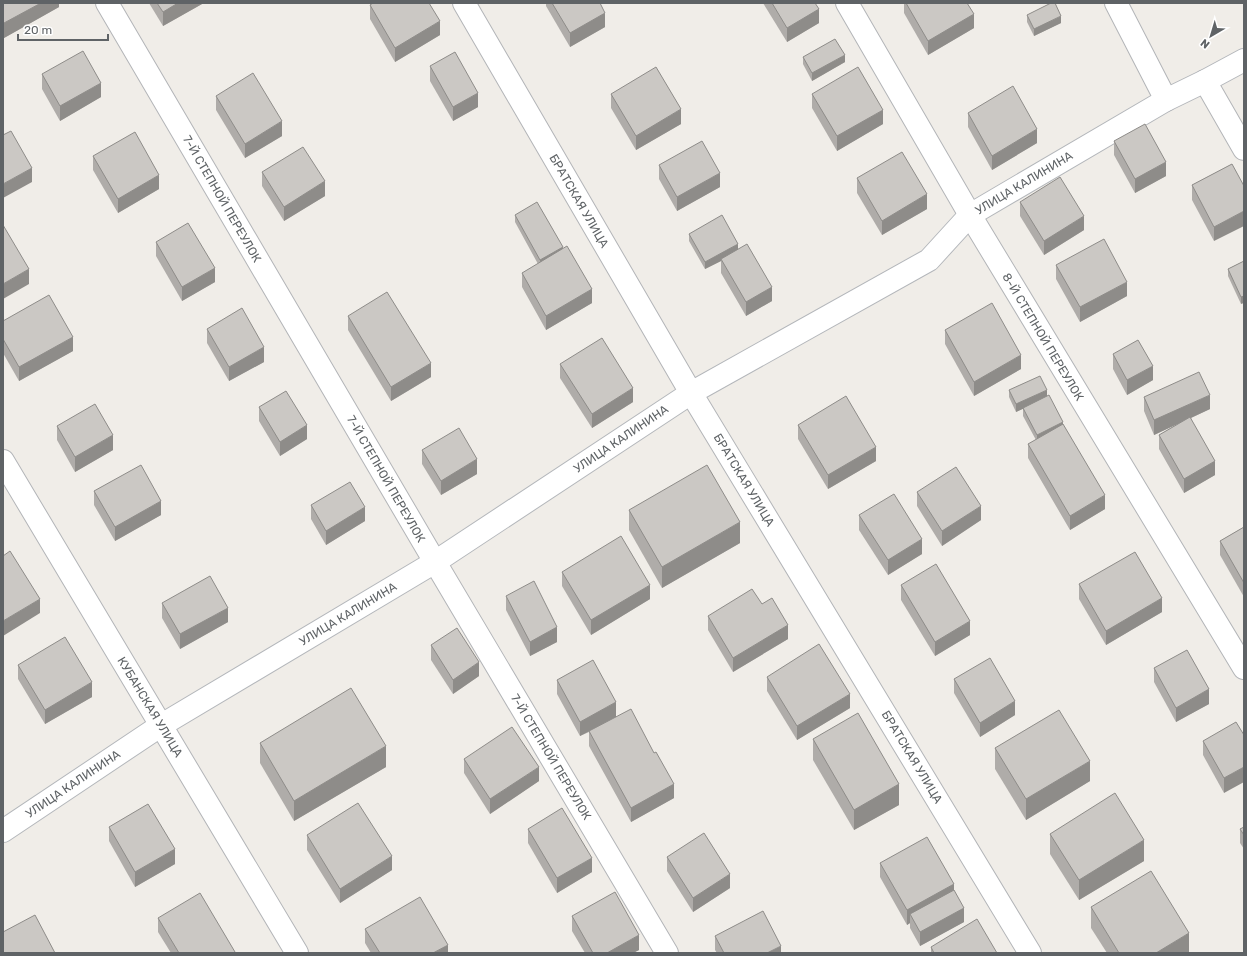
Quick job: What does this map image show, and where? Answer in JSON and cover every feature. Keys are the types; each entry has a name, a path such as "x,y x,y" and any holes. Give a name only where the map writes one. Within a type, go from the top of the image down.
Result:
{"street":[{"name":"7-Й СТЕПНОЙ ПЕРЕУЛОК","path":"107,3 435,562 667,953"},
{"name":"БРАТСКАЯ УЛИЦА","path":"464,3 691,393 1030,953"},
{"name":"8-Й СТЕПНОЙ ПЕРЕУЛОК","path":"847,3 970,215 1244,668"},
{"path":"1116,3 1166,100"},
{"name":"УЛИЦА КАЛИНИНА","path":"3,830 160,726 435,562 691,393 929,260 970,215 1166,100 1206,81 1244,60"},
{"path":"1206,81 1244,149"},
{"name":"КУБАНСКАЯ УЛИЦА","path":"3,461 297,953"}],"building":[{"path":"3,3 41,3 4,23"},
{"path":"157,3 178,3 163,12"},
{"path":"373,3 429,3 440,21 395,48 370,5"},
{"path":"552,3 600,3 605,13 570,33"},
{"path":"772,3 815,3 819,9 787,28"},
{"path":"906,3 967,3 974,14 928,41"},
{"path":"1051,3 1055,3 1061,16 1034,29 1027,15"},
{"path":"835,39 845,55 812,73 803,57"},
{"path":"83,51 101,83 60,106 42,74"},
{"path":"455,52 478,93 453,107 430,66"},
{"path":"656,67 681,109 636,136 611,94"},
{"path":"858,67 883,110 837,136 812,94"},
{"path":"253,73 282,121 245,144 216,96"},
{"path":"1013,86 1037,129 992,156 968,113"},
{"path":"1145,124 1166,162 1135,179 1114,141"},
{"path":"11,131 32,168 3,184 3,135"},
{"path":"135,132 159,175 118,199 93,156"},
{"path":"702,141 720,173 677,197 659,165"},
{"path":"303,147 325,181 284,207 262,172"},
{"path":"902,152 927,194 882,221 857,178"},
{"path":"1232,164 1244,186 1244,211 1214,227 1192,185"},
{"path":"1060,177 1084,216 1044,241 1020,202"},
{"path":"537,202 563,247 540,260 515,215"},
{"path":"722,215 738,244 705,262 689,234"},
{"path":"188,223 215,268 182,287 156,242"},
{"path":"3,225 29,269 3,284"},
{"path":"1104,239 1127,282 1080,307 1056,265"},
{"path":"747,244 772,287 746,302 721,259"},
{"path":"567,246 592,289 546,316 522,273"},
{"path":"1244,261 1244,296 1241,297 1228,269"},
{"path":"387,292 431,363 391,387 348,316"},
{"path":"49,295 73,337 19,367 3,339 3,321"},
{"path":"992,303 1021,355 974,382 945,330"},
{"path":"242,308 264,347 229,367 207,329"},
{"path":"602,338 633,388 592,414 560,364"},
{"path":"1138,340 1153,366 1127,380 1113,354"},
{"path":"1199,372 1210,395 1154,420 1144,397"},
{"path":"1040,376 1047,390 1016,404 1009,390"},
{"path":"286,391 307,425 280,442 259,407"},
{"path":"1049,395 1063,422 1037,435 1023,408"},
{"path":"846,396 876,447 828,475 798,425"},
{"path":"95,404 113,435 75,457 57,426"},
{"path":"1190,417 1215,461 1184,479 1159,435"},
{"path":"1063,424 1105,495 1070,516 1028,444"},
{"path":"459,428 477,459 441,481 422,450"},
{"path":"141,465 161,501 115,527 94,491"},
{"path":"707,465 740,522 662,567 629,510"},
{"path":"956,467 981,506 942,531 917,492"},
{"path":"350,482 365,507 326,531 311,505"},
{"path":"894,494 922,539 888,560 859,515"},
{"path":"1244,527 1244,583 1220,541"},
{"path":"621,536 650,585 591,620 562,572"},
{"path":"10,551 40,599 3,621 3,556"},
{"path":"1135,552 1162,598 1106,631 1079,584"},
{"path":"936,564 970,621 935,642 901,585"},
{"path":"210,576 228,608 180,634 162,603"},
{"path":"534,581 557,627 530,642 506,596"},
{"path":"752,589 762,604 772,598 788,625 733,658 708,616"},
{"path":"457,628 479,662 453,680 431,645"},
{"path":"65,637 92,682 45,710 18,665"},
{"path":"819,644 850,694 797,726 767,677"},
{"path":"1187,650 1209,689 1176,708 1154,668"},
{"path":"990,658 1015,701 980,723 954,679"},
{"path":"593,660 616,702 580,722 557,680"},
{"path":"351,688 386,746 294,801 260,743"},
{"path":"631,709 654,753 656,752 674,784 631,808 589,731"},
{"path":"1059,710 1090,761 1026,799 995,748"},
{"path":"858,713 899,784 854,810 813,739"},
{"path":"1236,722 1244,735 1244,767 1224,778 1203,741"},
{"path":"512,727 539,767 490,799 464,759"},
{"path":"1115,793 1144,840 1079,880 1050,834"},
{"path":"358,803 392,856 340,889 307,835"},
{"path":"148,804 175,849 135,872 109,827"},
{"path":"562,808 592,858 557,878 528,829"},
{"path":"1244,827 1244,835 1240,829"},
{"path":"704,833 730,874 693,898 667,857"},
{"path":"927,837 954,884 907,910 880,863"},
{"path":"1151,871 1189,933 1156,953 1119,953 1091,907"},
{"path":"954,890 964,908 920,932 910,914"},
{"path":"615,892 639,935 607,953 593,953 572,916"},
{"path":"200,893 235,952 234,953 179,953 158,918"},
{"path":"420,897 448,945 433,953 380,953 365,929"},
{"path":"763,911 781,946 767,953 724,953 715,936"},
{"path":"35,915 55,953 3,953 3,932"},
{"path":"977,919 997,953 934,953 931,947"}]}
